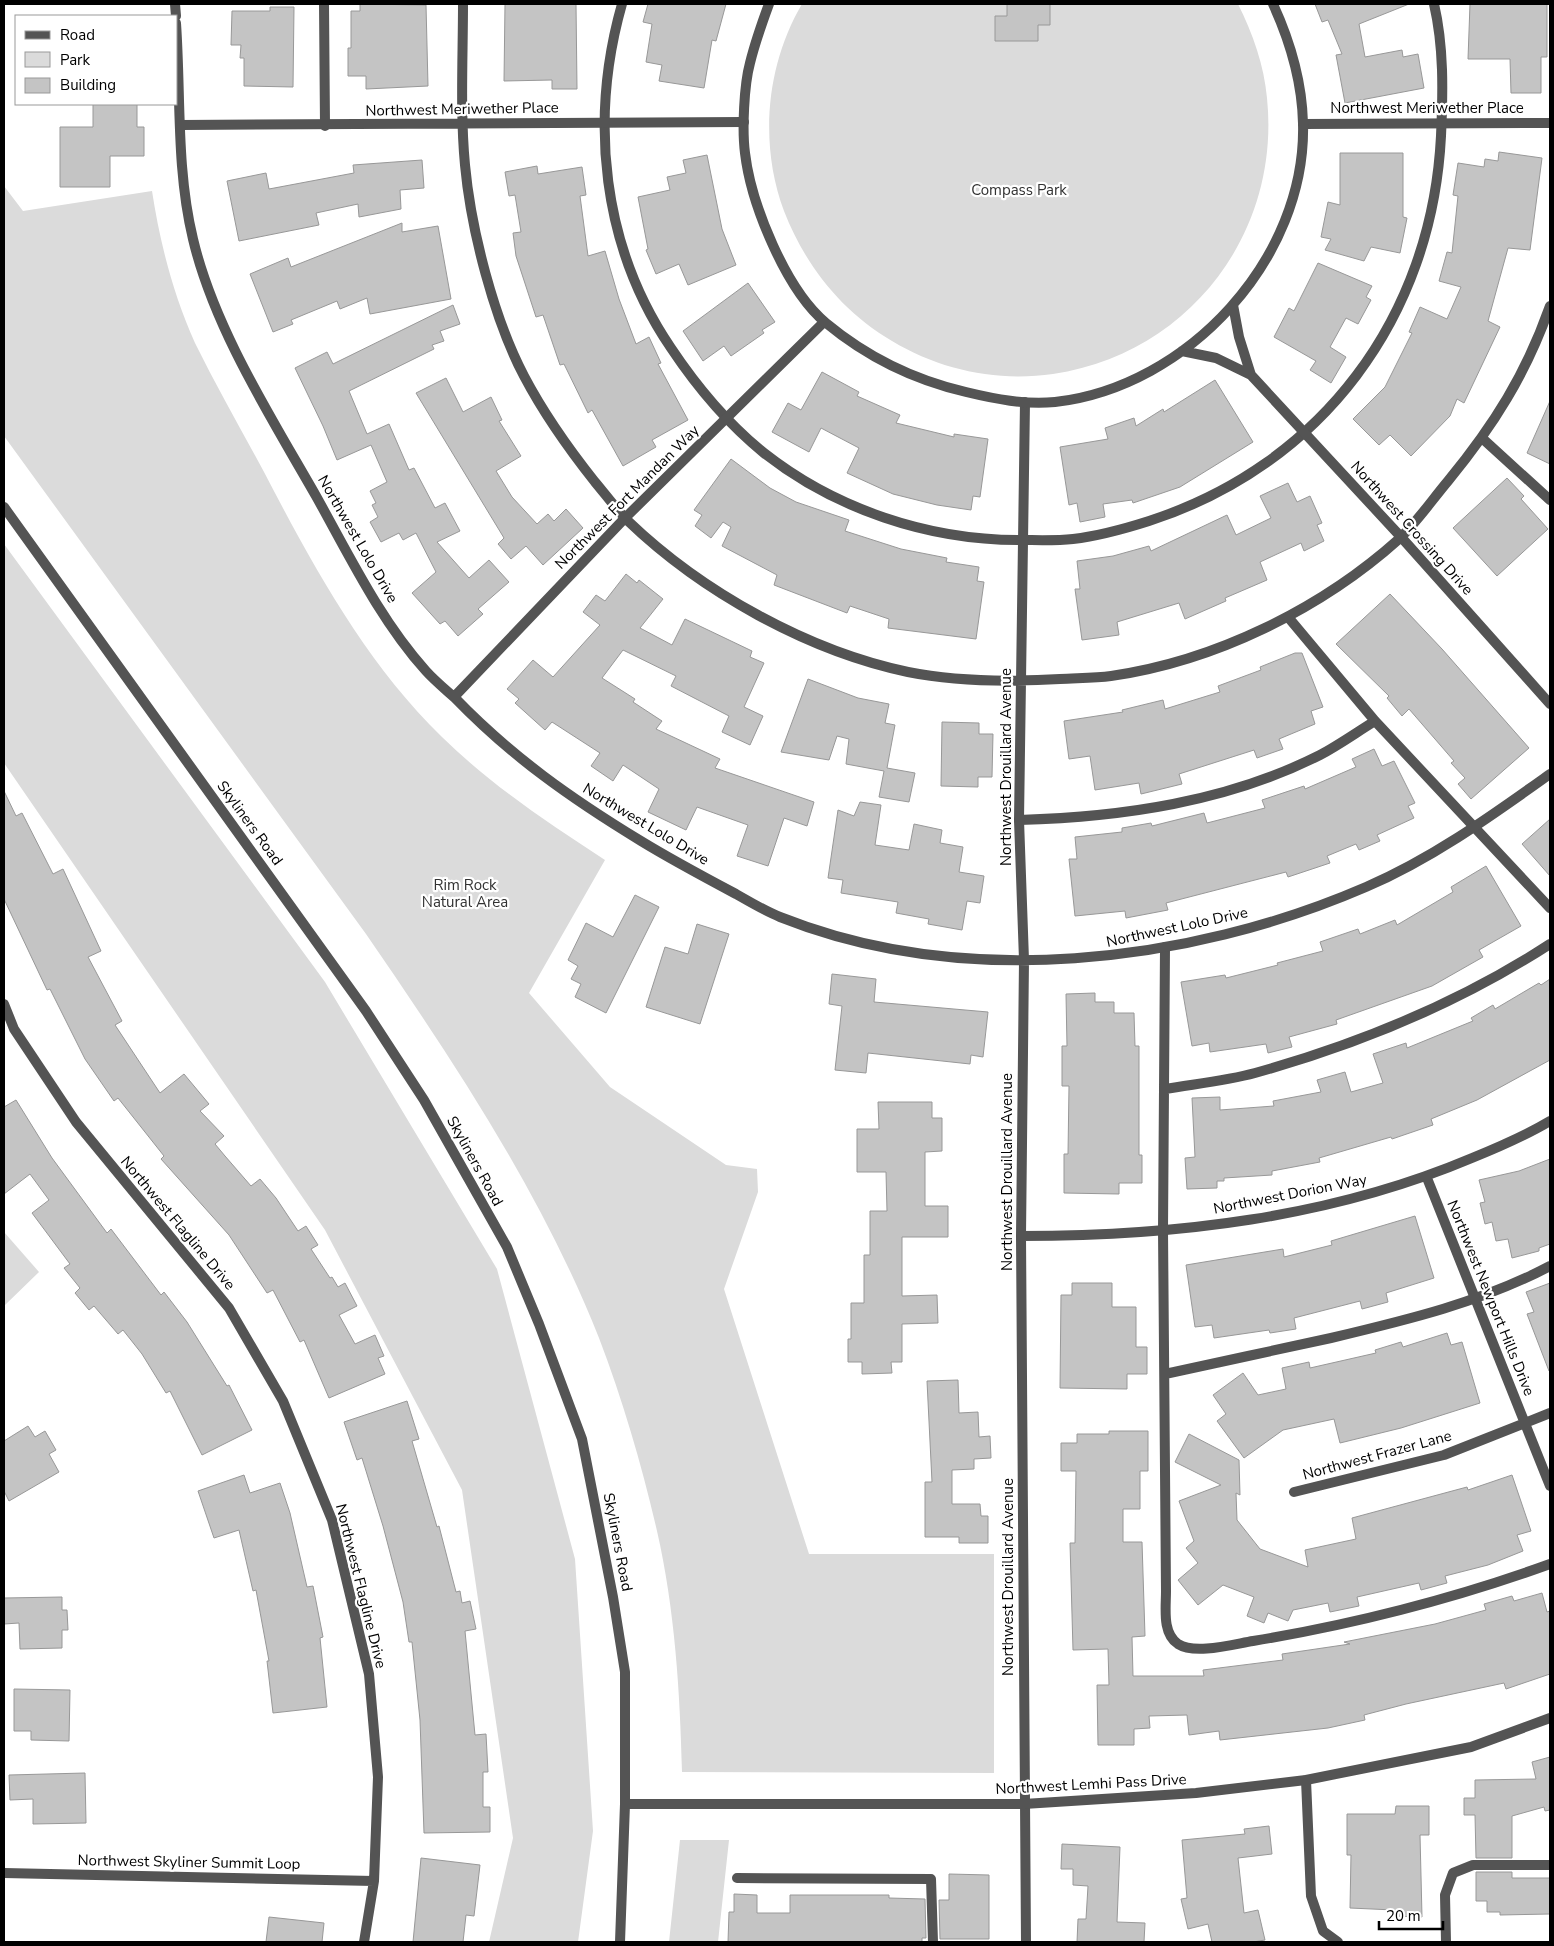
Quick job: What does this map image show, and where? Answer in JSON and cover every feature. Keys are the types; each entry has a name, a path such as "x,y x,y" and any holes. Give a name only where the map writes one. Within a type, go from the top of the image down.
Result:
{"street":[{"path":"324,4 325,126"},
{"path":"463,4 465,167 474,220 503,331 522,373 546,416 572,454 625,518 669,557 777,626 865,662 912,673 958,679 1020,682 1112,676 1175,661 1238,640 1288,617 1347,580 1401,537 1483,439 1528,361 1550,306"},
{"path":"622,4 608,66 604,123 608,189 617,233 632,274 646,307 663,337 692,379 727,419 764,452 789,471 827,493 898,522 959,536 991,540 1070,540 1099,535 1173,513 1211,497 1275,458 1305,434 1344,392 1364,367 1390,325 1410,282 1427,232 1434,199 1442,123 1440,42 1434,4"},
{"path":"769,4 749,66 744,122 745,153 758,211 769,239 803,295 824,322 874,356 904,373 936,385 1000,400 1025,402 1055,402 1101,393 1141,377 1182,351 1233,305 1261,268 1282,228 1297,175 1303,124 1296,67 1285,30 1273,4"},
{"name":"Northwest Lolo Drive","path":"178,64 181,174 193,243 209,292 227,335 353,562 397,634 426,672 454,697 477,722 538,774 599,816 678,864 778,916 845,938 915,954 1024,960 1102,958 1164,948 1237,931 1303,912 1368,886 1424,858 1475,827 1550,774"},
{"name":"Northwest Meriwether Place","path":"181,125 325,126 463,123 744,122"},
{"name":"Northwest Meriwether Place","path":"1303,124 1550,123"},
{"name":"Northwest Crossing Drive","path":"1233,305 1239,338 1250,375"},
{"name":"Northwest Fort Mandan Way","path":"454,697 625,518 824,322"},
{"name":"Northwest Crossing Drive","path":"1182,351 1216,358 1250,375 1401,537 1550,704"},
{"name":"Northwest Drouillard Avenue","path":"1025,402 1019,820 1024,960 1021,1236 1026,1942"},
{"path":"1483,439 1550,500"},
{"name":"Skyliners Road","path":"4,507 366,1011 424,1100 508,1247 582,1439 600,1521 625,1672 625,1804 620,1942"},
{"path":"1288,617 1376,722 1550,908"},
{"path":"1019,820 1091,817 1150,809 1207,796 1268,776 1320,755 1376,722"},
{"path":"1165,1089 1253,1073 1392,1028 1508,971 1550,944"},
{"path":"1164,948 1163,1230 1166,1622 1170,1637 1180,1645 1206,1648 1303,1632 1399,1612 1502,1582 1550,1564"},
{"name":"Northwest Flagline Drive","path":"4,1004 14,1029 76,1122 229,1308 283,1401 332,1520 369,1674 378,1777 374,1881 364,1942"},
{"name":"Northwest Dorion Way","path":"1021,1236 1102,1236 1244,1222 1351,1201 1427,1178 1527,1135 1550,1121"},
{"name":"Northwest Newport Hills Drive","path":"1427,1178 1550,1486"},
{"path":"1165,1374 1378,1327 1476,1300 1517,1284 1550,1266"},
{"name":"Northwest Frazer Lane","path":"1294,1492 1444,1456 1550,1413"},
{"name":"Northwest Lemhi Pass Drive","path":"625,1804 768,1806 1024,1804 1196,1793 1306,1780 1471,1746 1550,1718"},
{"path":"1306,1780 1310,1896 1323,1931 1338,1942"},
{"path":"1446,1942 1445,1895 1453,1873 1473,1865 1550,1865"},
{"name":"Northwest Skyliner Summit Loop","path":"4,1873 374,1881"},
{"path":"737,1878 932,1879 932,1942"}],"green space":[{"name":"Compass Park","path":"802,4 1238,4 1257,50 1267,98 1267,148 1258,196 1241,240 1216,280 1184,314 1145,342 1102,362 1053,374 1032,376 990,375 949,366 910,351 874,329 841,301 814,268 784,211 771,159 770,105 780,53"},
{"name":"Rim Rock Natural Area","path":"4,186 23,211 152,191 168,268 180,306 195,343 302,543 342,612 414,708 461,755 520,803 605,860 529,993 610,1087 726,1165 757,1169 758,1192 724,1289 809,1554 994,1554 994,1773 682,1772 676,1651 657,1531 638,1458 608,1362 576,1285 551,1232 494,1130 463,1080 366,934 4,436"},
{"path":"4,544 325,982 497,1269 575,1559 593,1831 578,1942 489,1942 513,1838 462,1490 325,1230 4,763"},
{"path":"4,1232 39,1272 4,1306"},
{"path":"680,1840 729,1840 718,1942 669,1942"}],"building":[{"path":"360,4 426,5 428,86 366,89 366,76 348,76 348,48 351,48 351,11 360,11"},
{"path":"505,4 576,4 577,89 552,89 552,80 504,81"},
{"path":"648,4 726,4 716,41 712,40 704,88 659,81 662,65 646,62 652,24 643,22"},
{"path":"1007,4 1050,4 1050,25 1038,25 1038,41 995,41 995,16 1007,16"},
{"path":"1315,4 1409,4 1359,24 1365,57 1402,50 1403,57 1418,54 1424,88 1345,103 1336,55 1342,54 1328,20 1322,22"},
{"path":"1470,4 1547,4 1547,57 1541,57 1541,93 1511,93 1510,59 1468,59"},
{"path":"270,7 294,7 293,87 244,86 244,58 240,58 241,45 231,45 232,11 270,11"},
{"path":"93,105 137,105 137,127 144,127 144,156 110,156 110,187 60,187 60,127 93,127"},
{"path":"1499,152 1542,158 1530,250 1508,248 1488,321 1500,327 1464,403 1457,399 1450,416 1411,456 1390,435 1379,445 1353,419 1385,387 1412,333 1409,332 1420,307 1447,319 1461,287 1439,281 1447,252 1452,253 1458,196 1453,195 1458,163 1484,167 1485,159 1498,161"},
{"path":"1340,153 1403,153 1403,217 1407,218 1400,253 1371,247 1364,261 1325,250 1331,239 1321,237 1328,202 1340,205"},
{"path":"707,155 722,229 736,265 688,285 679,264 656,274 646,250 648,249 638,197 670,190 667,177 686,173 683,160"},
{"path":"422,160 424,188 400,190 401,209 359,217 358,204 316,213 319,225 239,241 227,181 266,173 269,189 354,173 353,165"},
{"path":"537,166 538,174 582,167 586,195 580,196 588,256 605,251 619,299 636,344 649,337 661,363 658,364 688,420 652,440 656,447 623,466 592,410 588,413 564,364 560,365 543,315 536,317 516,256 513,233 521,232 515,195 509,196 505,172"},
{"path":"402,223 402,232 438,226 451,299 370,314 367,298 340,309 337,301 291,320 293,324 273,332 250,274 288,258 291,267"},
{"path":"1318,263 1372,286 1366,297 1371,300 1358,324 1346,318 1330,347 1346,357 1331,383 1310,370 1316,361 1274,337 1289,308 1294,311"},
{"path":"748,283 775,322 762,330 764,333 731,356 724,346 703,361 683,331"},
{"path":"453,305 460,324 440,331 444,341 432,345 434,349 349,391 367,434 389,424 409,470 414,468 435,508 445,503 460,531 437,542 469,578 489,560 509,582 478,609 483,614 458,636 445,621 440,624 412,593 436,572 416,533 403,540 399,533 381,542 370,522 378,517 372,505 376,503 370,491 387,482 371,445 337,460 295,368 327,352 333,364"},
{"path":"822,372 859,392 857,396 900,415 896,423 954,437 954,434 988,439 980,497 973,496 971,510 937,505 893,494 847,473 859,448 821,428 809,452 772,432 788,403 801,410"},
{"path":"446,378 463,412 491,397 502,420 499,421 521,456 496,471 512,497 537,524 548,514 554,521 566,509 583,528 543,565 526,546 511,559 498,544 504,538 416,393"},
{"path":"1215,380 1253,442 1180,487 1133,503 1132,500 1103,504 1105,517 1080,522 1077,503 1069,505 1060,447 1108,439 1105,428 1134,418 1136,426 1163,409 1164,412"},
{"path":"1550,401 1550,464 1527,453"},
{"path":"731,459 770,488 796,502 849,520 845,531 901,549 947,558 946,562 979,567 977,581 984,582 976,639 888,628 889,619 850,606 847,613 774,585 777,575 722,546 731,527 723,522 711,538 695,526 702,515 694,510"},
{"path":"1507,478 1524,496 1521,499 1548,529 1497,576 1453,528"},
{"path":"1288,483 1297,502 1310,496 1322,523 1317,525 1324,541 1304,551 1301,543 1260,562 1267,580 1225,598 1226,601 1185,619 1179,603 1117,622 1119,635 1082,640 1075,589 1080,589 1077,561 1113,556 1149,546 1151,551 1227,515 1236,535 1271,518 1260,496"},
{"path":"626,574 637,583 639,580 663,599 640,628 672,645 685,619 752,651 750,657 764,663 744,707 763,716 750,745 722,732 729,716 671,686 676,676 623,650 602,678 635,699 633,702 662,721 656,729 720,759 715,768 814,802 807,826 784,818 768,866 737,856 748,825 697,807 686,830 648,812 659,789 623,765 613,781 591,766 600,753 552,722 545,730 515,703 519,699 507,689 533,660 553,677 600,625 583,612 596,595 605,601"},
{"path":"1390,594 1442,649 1529,748 1471,799 1458,784 1465,778 1451,763 1454,761 1409,709 1402,716 1387,698 1389,696 1336,644"},
{"path":"1295,653 1302,653 1323,707 1311,711 1315,724 1279,739 1283,749 1257,758 1254,750 1179,774 1182,784 1141,794 1139,783 1095,790 1090,756 1069,759 1064,721 1123,712 1122,710 1163,700 1165,709 1220,692 1218,686 1261,670 1260,667"},
{"path":"808,679 858,698 889,704 885,723 895,725 887,768 915,773 909,802 879,797 884,771 846,764 849,739 837,736 829,760 781,752"},
{"path":"942,722 979,723 979,734 993,734 992,777 978,777 978,787 941,786"},
{"path":"1374,749 1382,766 1394,761 1415,803 1408,806 1414,818 1377,835 1380,841 1359,850 1356,844 1327,856 1330,863 1288,877 1286,872 1166,903 1168,910 1126,918 1125,911 1075,916 1069,859 1077,859 1075,837 1122,832 1122,828 1151,823 1152,826 1204,813 1207,823 1265,808 1262,800 1304,786 1305,789 1356,767 1352,759"},
{"path":"4,791 16,816 22,813 53,874 63,869 101,951 88,957 122,1021 115,1025 160,1093 184,1074 209,1104 200,1111 224,1136 215,1144 251,1186 260,1179 276,1198 298,1231 306,1226 318,1245 311,1249 338,1287 345,1283 357,1306 339,1315 355,1344 375,1335 384,1356 378,1358 385,1374 329,1398 304,1340 300,1342 273,1290 267,1293 229,1235 161,1159 164,1156 118,1098 114,1101 85,1059 50,989 47,990 4,899"},
{"path":"860,802 881,805 875,845 909,850 914,824 942,830 940,843 963,847 959,872 984,876 980,903 967,901 962,930 928,924 929,919 896,913 898,902 841,893 843,880 828,878 838,810 854,816"},
{"path":"1550,819 1550,876 1522,844"},
{"path":"1486,866 1521,926 1479,950 1483,957 1432,986 1336,1020 1337,1024 1289,1037 1292,1047 1268,1053 1266,1044 1210,1052 1209,1043 1192,1046 1181,982 1225,975 1226,978 1278,965 1277,963 1323,951 1320,942 1358,929 1360,934 1395,920 1397,925 1453,892 1451,887"},
{"path":"635,895 659,907 606,1013 575,997 581,984 571,979 578,966 568,960 586,923 613,937"},
{"path":"697,924 729,934 700,1024 646,1007 665,947 688,954"},
{"path":"832,974 876,979 874,1002 988,1012 983,1057 971,1055 970,1064 868,1053 866,1073 835,1070 842,1006 829,1004"},
{"path":"1550,979 1550,1060 1477,1100 1431,1119 1433,1125 1392,1139 1391,1137 1319,1158 1320,1162 1272,1171 1272,1175 1224,1178 1224,1181 1217,1181 1217,1188 1187,1189 1185,1158 1195,1157 1192,1098 1220,1097 1220,1110 1274,1106 1273,1101 1321,1092 1317,1080 1345,1072 1351,1092 1383,1083 1373,1054 1406,1043 1407,1048 1473,1021 1471,1018 1493,1005 1495,1009 1539,983 1541,985"},
{"path":"1095,993 1095,1002 1114,1002 1114,1013 1134,1013 1135,1046 1139,1046 1139,1155 1142,1155 1142,1183 1119,1183 1119,1194 1064,1193 1064,1154 1068,1154 1069,1086 1062,1086 1062,1046 1067,1046 1066,994"},
{"path":"16,1100 52,1158 107,1233 111,1229 161,1295 164,1292 187,1322 227,1386 229,1385 252,1430 202,1455 170,1391 166,1393 142,1354 123,1330 118,1334 94,1306 89,1310 75,1293 80,1288 64,1268 70,1264 32,1213 49,1200 30,1174 4,1194 4,1107"},
{"path":"878,1102 932,1102 932,1118 942,1118 942,1151 925,1152 925,1206 948,1206 948,1237 902,1237 902,1296 937,1295 938,1323 902,1324 902,1362 891,1362 892,1373 862,1374 862,1362 848,1362 848,1339 851,1339 851,1303 864,1303 864,1255 870,1255 870,1211 887,1211 886,1172 857,1172 857,1129 879,1129"},
{"path":"1550,1159 1550,1244 1539,1248 1539,1251 1512,1258 1508,1239 1496,1241 1492,1222 1485,1224 1480,1203 1485,1202 1479,1180 1519,1171"},
{"path":"1415,1216 1434,1278 1386,1293 1388,1302 1362,1309 1360,1301 1294,1318 1296,1329 1270,1333 1269,1330 1214,1338 1212,1325 1195,1327 1186,1265 1283,1249 1284,1257 1332,1245 1331,1241"},
{"path":"1072,1283 1112,1283 1112,1307 1136,1307 1136,1347 1147,1347 1147,1374 1127,1374 1127,1389 1060,1388 1061,1295 1072,1295"},
{"path":"1550,1283 1549,1371 1527,1314 1534,1312 1526,1292"},
{"path":"1447,1333 1451,1345 1462,1342 1480,1403 1401,1428 1340,1443 1334,1419 1283,1430 1244,1458 1217,1421 1226,1414 1213,1395 1243,1373 1258,1395 1286,1389 1282,1368 1309,1362 1310,1368 1376,1353 1375,1350 1401,1342 1403,1347"},
{"path":"958,1380 959,1413 978,1412 979,1437 990,1436 991,1458 974,1459 974,1469 952,1470 952,1504 980,1504 981,1516 988,1516 988,1543 959,1543 959,1537 925,1537 925,1482 932,1482 927,1381"},
{"path":"407,1401 419,1439 412,1441 437,1527 439,1526 456,1592 460,1591 462,1603 470,1601 476,1629 465,1631 475,1735 486,1734 488,1772 483,1772 483,1807 490,1807 490,1832 424,1833 420,1720 412,1642 409,1642 403,1602 383,1526 362,1458 357,1460 344,1422"},
{"path":"28,1426 35,1437 45,1431 56,1450 49,1454 59,1472 9,1501 4,1491 4,1441"},
{"path":"1109,1431 1148,1431 1148,1471 1140,1471 1140,1509 1123,1509 1123,1542 1142,1542 1145,1636 1132,1637 1133,1676 1204,1676 1203,1670 1283,1660 1282,1654 1350,1644 1344,1642 1435,1624 1486,1610 1484,1604 1512,1596 1514,1601 1542,1593 1547,1612 1550,1611 1550,1674 1506,1689 1504,1683 1406,1704 1364,1715 1365,1720 1328,1728 1220,1740 1219,1731 1189,1735 1187,1715 1149,1716 1150,1728 1134,1729 1134,1745 1098,1745 1097,1685 1109,1685 1108,1649 1073,1650 1070,1543 1075,1543 1076,1471 1061,1471 1061,1443 1077,1443 1077,1434 1109,1434"},
{"path":"1189,1434 1239,1460 1240,1495 1236,1493 1237,1520 1260,1549 1308,1567 1305,1550 1356,1539 1352,1518 1467,1487 1468,1490 1512,1475 1531,1531 1517,1535 1523,1551 1488,1565 1445,1576 1447,1583 1421,1590 1419,1583 1357,1597 1359,1606 1330,1612 1328,1603 1293,1610 1288,1621 1268,1613 1264,1623 1247,1616 1254,1597 1223,1585 1198,1605 1178,1580 1198,1563 1186,1548 1194,1541 1179,1501 1221,1485 1175,1462"},
{"path":"244,1475 250,1493 280,1483 290,1513 307,1587 313,1586 323,1637 320,1638 327,1707 273,1713 267,1661 269,1661 256,1590 253,1591 239,1530 214,1538 198,1491"},
{"path":"62,1597 62,1610 67,1610 68,1630 62,1630 62,1648 20,1649 19,1623 4,1624 4,1598"},
{"path":"14,1689 70,1690 69,1741 31,1740 31,1731 14,1731"},
{"path":"1550,1757 1550,1810 1545,1811 1544,1807 1512,1816 1512,1858 1476,1858 1475,1815 1464,1815 1464,1798 1475,1798 1475,1780 1536,1779 1532,1762"},
{"path":"85,1773 86,1823 33,1824 33,1799 10,1800 9,1775"},
{"path":"1396,1806 1429,1806 1429,1835 1420,1835 1422,1917 1394,1916 1394,1910 1350,1908 1351,1855 1347,1855 1347,1814 1395,1814"},
{"path":"1269,1826 1272,1854 1238,1858 1244,1913 1258,1910 1265,1940 1253,1942 1212,1942 1208,1924 1188,1929 1181,1899 1187,1898 1182,1840 1245,1834 1244,1829"},
{"path":"1062,1844 1120,1847 1117,1922 1145,1923 1144,1942 1077,1942 1078,1919 1086,1919 1088,1886 1073,1885 1073,1869 1061,1869"},
{"path":"421,1858 480,1865 474,1916 466,1915 463,1942 413,1942"},
{"path":"1476,1872 1512,1872 1512,1878 1550,1878 1550,1914 1500,1915 1500,1912 1487,1912 1487,1901 1476,1901"},
{"path":"949,1874 989,1875 989,1939 940,1939 939,1900 949,1900"},
{"path":"734,1894 757,1895 757,1913 790,1913 790,1895 889,1895 889,1898 925,1899 926,1938 922,1938 922,1942 728,1942 729,1912 734,1912"},
{"path":"269,1917 324,1923 322,1942 266,1942"}]}
